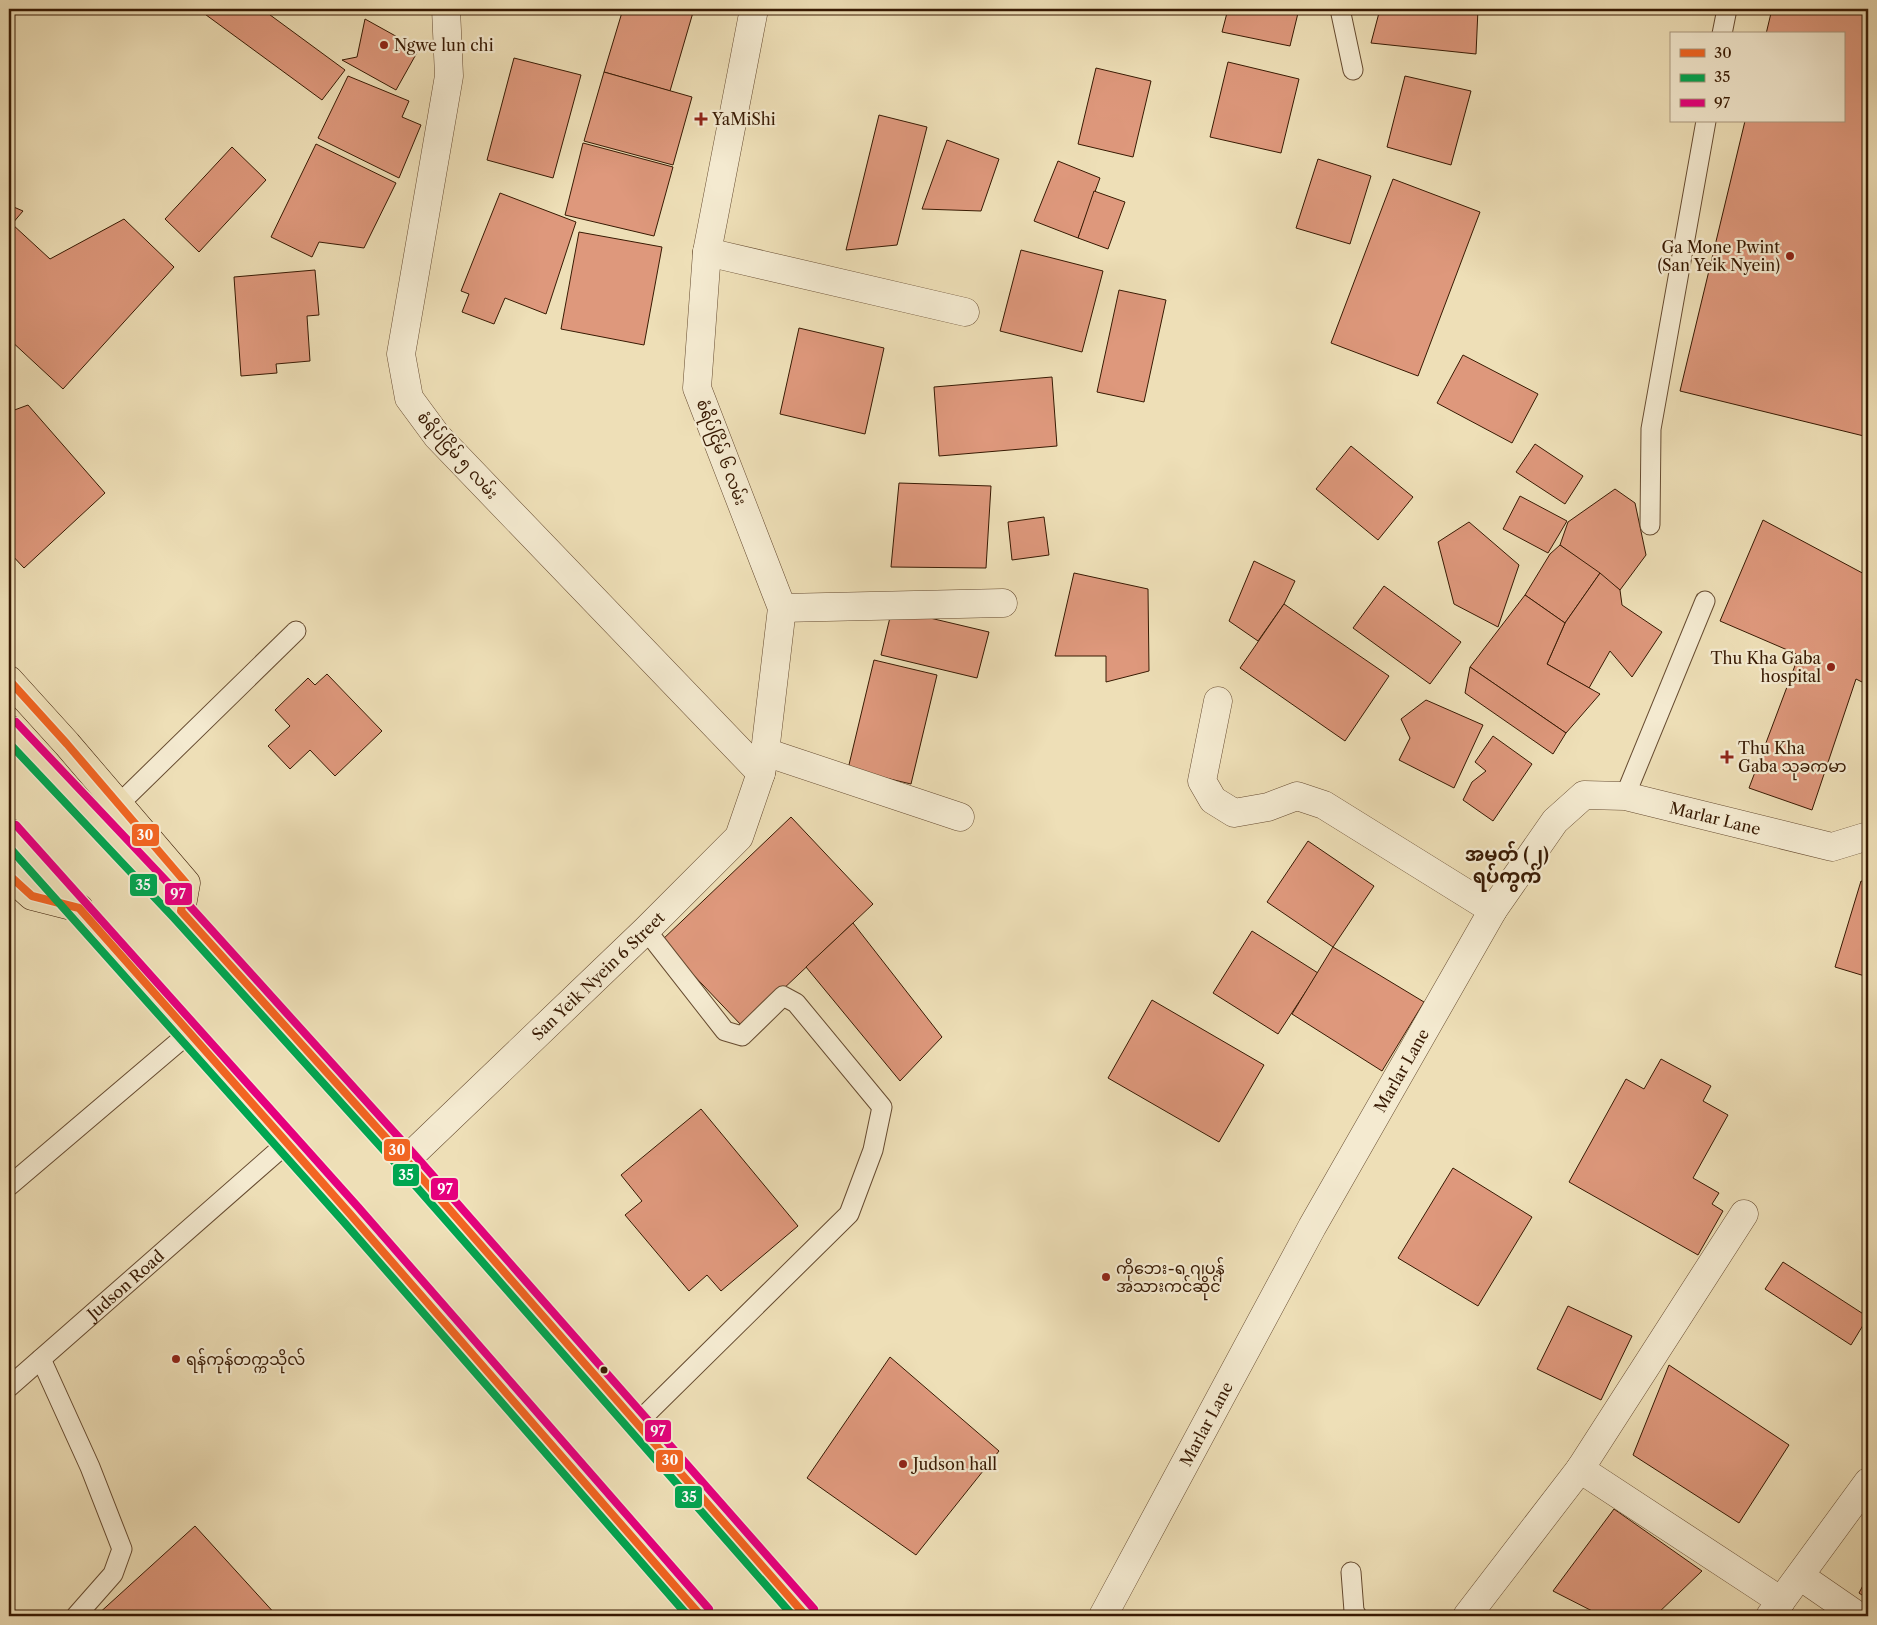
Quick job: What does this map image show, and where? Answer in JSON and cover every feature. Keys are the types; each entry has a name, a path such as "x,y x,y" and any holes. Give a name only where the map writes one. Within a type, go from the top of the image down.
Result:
{"main road":[{"path":"9,680 120,804 186,883 182,912"},
{"path":"9,729 182,912 406,1160 806,1616"},
{"path":"9,832 287,1143 700,1616"},
{"path":"9,875 32,896 78,908"}],"street":[{"name":"စံရိပ်ငြိမ် ၅ လမ်း","path":"446,9 448,76 401,354 409,398 436,436 763,762"},
{"name":"စံရိပ်ငြိမ် ၆ လမ်း","path":"754,9 707,252 697,388 782,608 763,762"},
{"path":"707,252 965,312"},
{"path":"782,608 1003,603"},
{"path":"1218,701 1202,782 1213,800 1234,813 1268,807 1297,796 1324,805 1493,910"},
{"path":"763,762 960,817"},
{"name":"San Yeik Nyein 6 Street","path":"406,1160 646,930 739,837 763,762"},
{"name":"Marlar Lane","path":"1103,1616 1312,1227 1493,910 1555,821 1584,795 1625,796 1832,847 1868,836"},
{"path":"1467,1616 1580,1469 1744,1214"},
{"path":"1580,1469 1775,1609 1868,1482"},
{"path":"1800,1576 1858,1616"}],"lane":[{"path":"1340,9 1352,70"},
{"path":"1722,32 1726,9"},
{"path":"1650,525 1651,429 1706,122"},
{"path":"1625,796 1706,600"},
{"path":"120,804 296,631"},
{"path":"636,1424 849,1214 873,1150 882,1107 796,1002 783,996 742,1036 725,1031 646,930"},
{"path":"9,1186 189,1033"},
{"name":"Judson Road","path":"9,1387 287,1143"},
{"path":"41,1359 90,1467 122,1549 113,1574 76,1616"},
{"path":"1351,1572 1354,1611 1357,1616"}],"building":[{"path":"198,9 262,9 345,70 322,100"},
{"path":"623,9 694,9 670,91 604,72"},
{"path":"1228,9 1299,9 1290,46 1222,32"},
{"path":"1380,9 1478,9 1476,54 1371,43"},
{"name":"Ga Mone Pwint (San Yeik Nyein)","path":"1772,9 1868,9 1868,437 1680,391 1745,122 1844,122 1844,32 1766,32"},
{"path":"365,19 419,49 396,90 342,60 357,57"},
{"path":"514,58 581,75 553,178 487,160"},
{"path":"1228,62 1299,79 1281,153 1210,137"},
{"path":"1096,68 1151,81 1133,157 1078,144"},
{"path":"604,72 692,97 673,165 584,141"},
{"path":"348,76 409,101 402,117 421,125 399,178 318,138"},
{"path":"1405,76 1471,91 1451,165 1387,147"},
{"path":"879,115 927,127 897,245 846,250"},
{"path":"947,140 999,159 981,211 922,209"},
{"path":"583,143 673,167 654,236 565,215"},
{"path":"316,144 396,183 364,248 319,242 312,257 271,237"},
{"path":"232,147 266,180 199,252 165,219"},
{"path":"1318,159 1371,176 1350,244 1296,228"},
{"path":"1058,161 1100,178 1078,238 1034,221"},
{"path":"1393,179 1480,212 1418,376 1331,343"},
{"path":"1094,191 1125,202 1108,249 1078,238"},
{"path":"500,193 576,222 546,314 505,298 494,324 462,312 469,294 461,291"},
{"path":"9,205 23,211 12,224 50,259 124,219 174,267 63,389 9,339"},
{"path":"579,232 662,247 644,345 561,329"},
{"path":"1021,250 1103,271 1082,352 1000,331"},
{"path":"315,270 319,315 307,316 310,361 276,364 277,373 241,376 234,277"},
{"path":"1119,290 1166,300 1144,402 1097,392"},
{"path":"799,328 884,348 865,434 780,414"},
{"path":"1463,355 1538,394 1512,443 1437,403"},
{"path":"1052,377 1057,446 939,456 934,387"},
{"path":"28,405 105,493 24,568 9,552 9,412"},
{"path":"1535,444 1583,476 1565,504 1516,472"},
{"path":"1351,446 1413,497 1378,540 1316,489"},
{"path":"899,483 991,486 986,568 891,567"},
{"path":"1615,489 1635,503 1646,555 1620,590 1560,545 1568,522"},
{"path":"1520,496 1567,521 1548,553 1503,529"},
{"path":"1044,517 1049,555 1012,560 1008,522"},
{"name":"Thu Kha Gaba hospital","path":"1763,520 1868,576 1868,685 1856,679 1812,810 1749,788 1799,655 1720,621"},
{"path":"1469,522 1519,565 1498,627 1454,604 1438,542"},
{"path":"1560,545 1600,573 1565,623 1525,595 1550,554"},
{"path":"1254,561 1295,581 1284,604 1258,641 1229,621"},
{"path":"1074,573 1148,589 1149,671 1106,682 1106,656 1055,656"},
{"path":"1600,573 1620,590 1622,605 1662,632 1632,677 1610,651 1589,688 1547,664 1565,623"},
{"path":"1384,586 1461,642 1430,684 1353,628"},
{"path":"1525,595 1565,623 1547,664 1600,694 1566,733 1470,667"},
{"path":"1284,604 1389,676 1345,741 1240,668"},
{"path":"892,609 989,632 977,678 881,655"},
{"path":"874,660 937,675 911,784 848,769"},
{"path":"1470,667 1566,733 1553,754 1465,693"},
{"path":"327,674 382,731 335,776 310,750 290,769 268,746 290,726 275,710 308,678 315,685"},
{"path":"1426,700 1483,725 1454,788 1399,760 1410,738 1401,719"},
{"path":"1493,736 1532,764 1493,821 1463,800 1472,782 1486,771 1475,762"},
{"path":"791,817 873,904 743,1027 661,941"},
{"path":"1308,841 1374,886 1333,947 1267,902"},
{"path":"1861,881 1868,883 1868,977 1835,967"},
{"path":"853,923 942,1037 900,1081 806,967"},
{"path":"1252,931 1318,973 1278,1034 1213,993"},
{"path":"1333,947 1424,1002 1382,1071 1292,1014"},
{"path":"1152,1000 1264,1065 1219,1142 1108,1078"},
{"path":"1661,1059 1711,1086 1703,1101 1728,1115 1693,1178 1719,1193 1712,1204 1723,1211 1698,1255 1569,1182 1626,1079 1644,1089"},
{"path":"701,1109 798,1226 721,1291 707,1275 689,1291 625,1215 642,1201 621,1175"},
{"path":"1453,1168 1532,1217 1478,1306 1398,1258"},
{"path":"1783,1262 1868,1317 1851,1345 1765,1289"},
{"path":"1568,1306 1632,1336 1601,1400 1537,1369"},
{"name":"Judson hall","path":"890,1357 999,1451 916,1555 807,1478"},
{"path":"1669,1365 1789,1445 1739,1523 1633,1455"},
{"path":"1614,1509 1702,1571 1655,1616 1602,1616 1553,1591"},
{"path":"195,1526 277,1616 96,1616"},
{"path":"1868,1576 1868,1599 1859,1593"}],"transit line":[{"name":"30","path":"9,680 67,744 186,883 181,911 406,1160 806,1616"},
{"name":"97","path":"16,722 188,904 413,1153 814,1609"},
{"name":"35","path":"9,743 174,918 399,1167 793,1616"},
{"name":"97","path":"16,825 358,1207 709,1609"},
{"name":"35","path":"9,847 343,1221 688,1616"},
{"name":"30","path":"9,875 32,896 79,908 350,1214 701,1616"}],"place":[{"name":"Ngwe lun chi","path":"384,45"},
{"name":"YaMiShi","path":"701,119"},
{"name":"Ga Mone Pwint (San Yeik Nyein)","path":"1790,256"},
{"name":"Thu Kha Gaba hospital","path":"1831,667"},
{"name":"Thu Kha Gaba သုခကမာ","path":"1727,757"},
{"name":"ကိုဘေး-ရ ဂျပန် အသားကင်ဆိုင်","path":"1106,1277"},
{"name":"ရန်ကုန်တက္ကသိုလ်","path":"176,1359"},
{"name":"Judson hall","path":"903,1464"}],"district":[{"name":"အမှတ် (၂) ရပ်ကွက်","path":"1507,865"}]}
